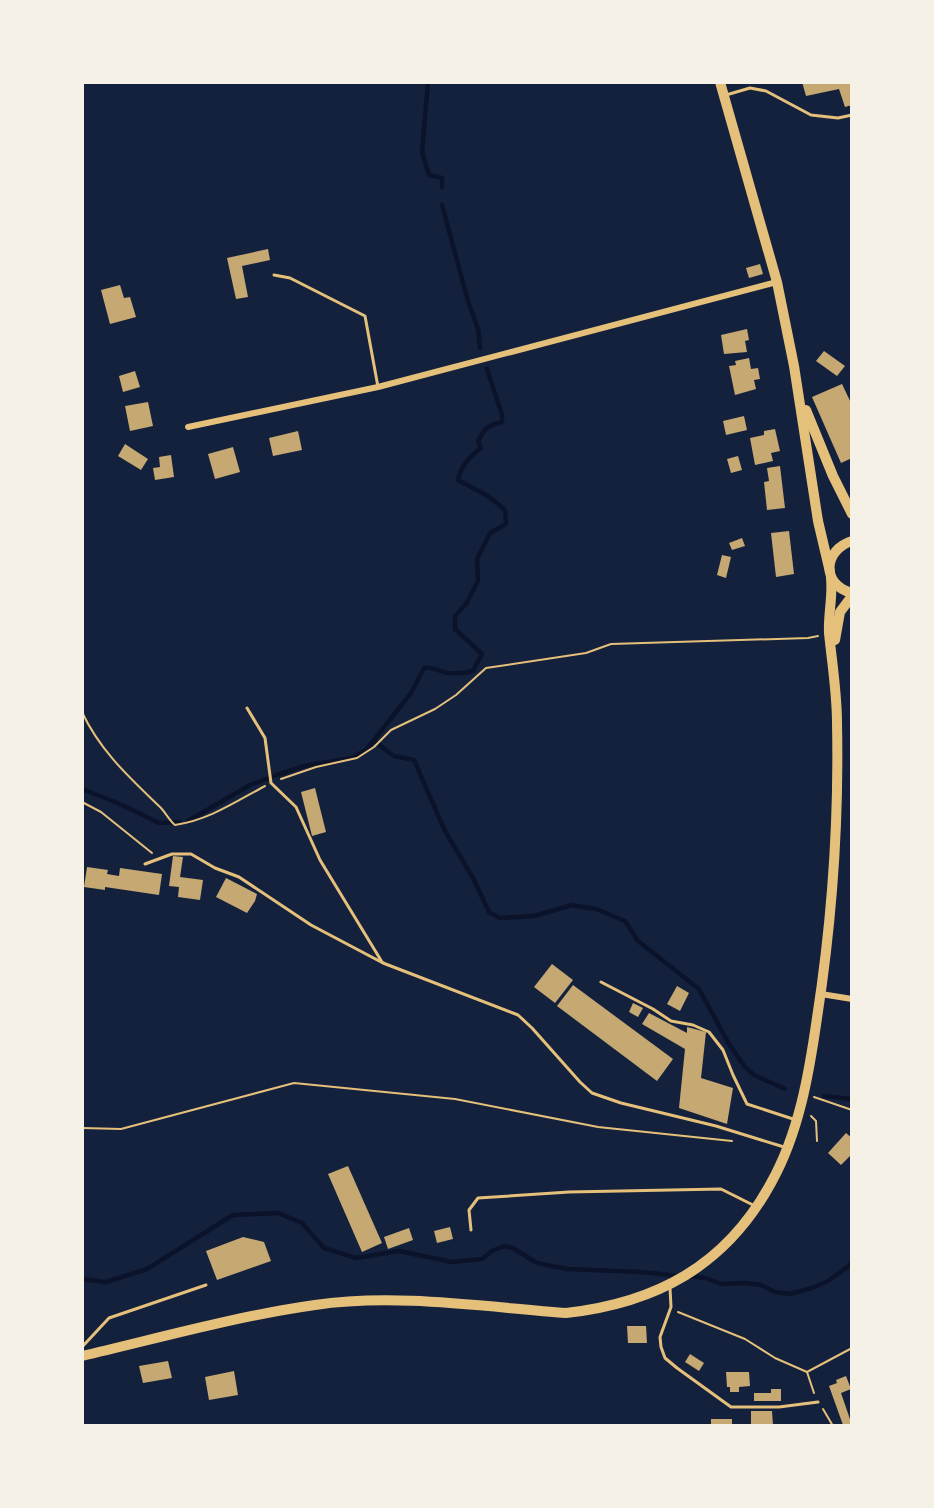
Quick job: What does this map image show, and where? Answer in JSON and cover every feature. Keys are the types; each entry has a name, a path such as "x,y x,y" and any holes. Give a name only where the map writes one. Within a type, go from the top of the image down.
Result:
{"main road":[{"path":"82,1356 237,1320 316,1305 375,1301 566,1313 616,1306 669,1286 716,1254 740,1228 771,1183 797,1120 821,994 835,844 837,723 833,656 829,633 832,595 818,521 800,396 777,282 720,82"},
{"path":"800,396 833,476 852,514"},
{"path":"833,656 840,612 852,595 840,590 830,575 832,556 844,544 852,541"}],"street":[{"path":"188,427 378,387 777,282"},
{"path":"821,994 852,999"}],"lane":[{"path":"725,95 750,88 766,91 811,115 838,118 852,115"},
{"path":"274,275 290,278 365,316 378,387"},
{"path":"247,708 265,738 271,783 296,807 320,860 383,963"},
{"path":"145,864 172,854 191,854 215,868 238,877 311,925 383,963 518,1015 556,1052 592,1093 621,1103 716,1126 787,1148"},
{"path":"602,982 671,1021 693,1025 709,1032 723,1050 732,1075 747,1104 797,1120"},
{"path":"471,1230 469,1210 478,1198 569,1192 721,1190 756,1206"},
{"path":"82,1347 109,1318 206,1285"},
{"path":"669,1286 671,1307 660,1337 665,1358 731,1407 779,1407 818,1402"}],"path":[{"path":"82,712 110,758 164,811 175,825 212,816 271,783 316,767 357,758 374,747 391,730 435,709 456,695 486,668 586,653 611,644 816,637"},
{"path":"82,801 101,812 151,851 157,860"},
{"path":"82,1128 121,1129 294,1083 455,1099 598,1127 729,1142 746,1136"},
{"path":"803,1093 852,1110"},
{"path":"800,1107 816,1121 817,1141"},
{"path":"671,1307 680,1314 745,1339 775,1358 807,1372 852,1348"},
{"path":"82,1391 82,1396"}],"building":[{"path":"802,82 852,82 852,105 845,107 839,89 806,96"},
{"path":"268,249 270,260 242,266 248,297 236,299 227,258"},
{"path":"760,264 763,274 749,278 746,268"},
{"path":"120,285 124,298 130,297 136,317 110,324 101,290"},
{"path":"747,329 749,340 745,341 747,352 724,354 721,335"},
{"path":"824,351 845,366 837,376 816,361"},
{"path":"749,358 751,369 758,368 760,379 754,380 756,389 735,395 729,366 736,365 735,361"},
{"path":"135,371 140,387 123,392 119,376"},
{"path":"842,384 852,405 852,458 841,463 812,397"},
{"path":"148,402 153,426 130,431 125,406"},
{"path":"744,416 747,430 726,435 723,421"},
{"path":"775,429 780,451 771,453 773,461 755,465 750,438 764,435 764,431"},
{"path":"298,431 302,450 273,456 269,438"},
{"path":"125,444 148,459 141,470 118,456"},
{"path":"233,447 240,472 215,479 208,454"},
{"path":"171,455 174,477 155,480 153,468 160,467 159,457"},
{"path":"738,456 742,470 731,473 727,459"},
{"path":"780,466 785,508 767,510 764,482 769,481 767,468"},
{"path":"789,531 794,574 776,577 771,533"},
{"path":"742,538 745,546 732,550 729,543"},
{"path":"722,555 731,557 726,578 717,575"},
{"path":"315,788 326,832 312,836 301,792"},
{"path":"173,856 183,857 180,877 203,880 200,900 178,897 179,887 169,886"},
{"path":"87,867 108,870 107,874 119,876 120,868 162,874 159,895 105,887 105,890 84,887"},
{"path":"226,878 257,894 247,913 216,897"},
{"path":"552,964 573,980 555,1003 534,987"},
{"path":"573,985 673,1059 657,1081 557,1006"},
{"path":"677,986 689,993 680,1011 667,1004"},
{"path":"633,1003 643,1008 638,1017 629,1012"},
{"path":"649,1013 687,1033 687,1027 706,1032 701,1078 733,1088 727,1124 679,1108 685,1049 642,1024"},
{"path":"846,1133 852,1138 852,1154 841,1165 828,1153"},
{"path":"348,1166 382,1243 362,1252 328,1174"},
{"path":"450,1227 453,1239 437,1243 434,1231"},
{"path":"409,1228 413,1240 388,1249 384,1237"},
{"path":"243,1237 264,1242 271,1261 217,1280 206,1251"},
{"path":"627,1326 646,1326 647,1343 628,1343"},
{"path":"690,1354 704,1363 699,1371 685,1362"},
{"path":"168,1361 172,1378 143,1383 139,1366"},
{"path":"234,1371 238,1395 209,1400 205,1377"},
{"path":"726,1372 749,1372 750,1386 739,1387 739,1392 730,1392 730,1387 727,1387"},
{"path":"846,1376 851,1389 841,1393 852,1425 843,1425 829,1386"},
{"path":"771,1389 781,1389 781,1401 754,1401 754,1393 771,1393"},
{"path":"751,1411 772,1411 773,1425 751,1425"},
{"path":"711,1419 732,1419 732,1425 711,1425"}],"waterway":[{"path":"428,82 422,152 429,175 442,178 442,187"},
{"path":"442,205 478,329 480,348"},
{"path":"274,776 304,766 352,758 366,750 411,693 424,668 451,673 473,671 482,654 455,629 455,616 466,604 478,581 477,559 490,533 506,524 505,510 488,496 458,480 466,462 481,448 478,442 484,431 489,426 502,422 502,415 487,369"},
{"path":"374,741 394,756 414,760 445,831 473,878 489,912 500,918 534,916 572,905 596,909 625,921 638,941 699,989 729,1044 745,1067 754,1075 785,1089"},
{"path":"188,821 250,785 269,778"},
{"path":"82,789 159,823 180,822"},
{"path":"824,1096 852,1099"},
{"path":"82,1279 106,1282 147,1269 233,1215 278,1213 302,1223 324,1248 356,1258 399,1251 452,1262 482,1259 492,1251 504,1246 513,1248 537,1263 567,1269 679,1276"},
{"path":"687,1276 706,1278 721,1284 761,1285 775,1292 790,1294 828,1281 852,1261"}]}
